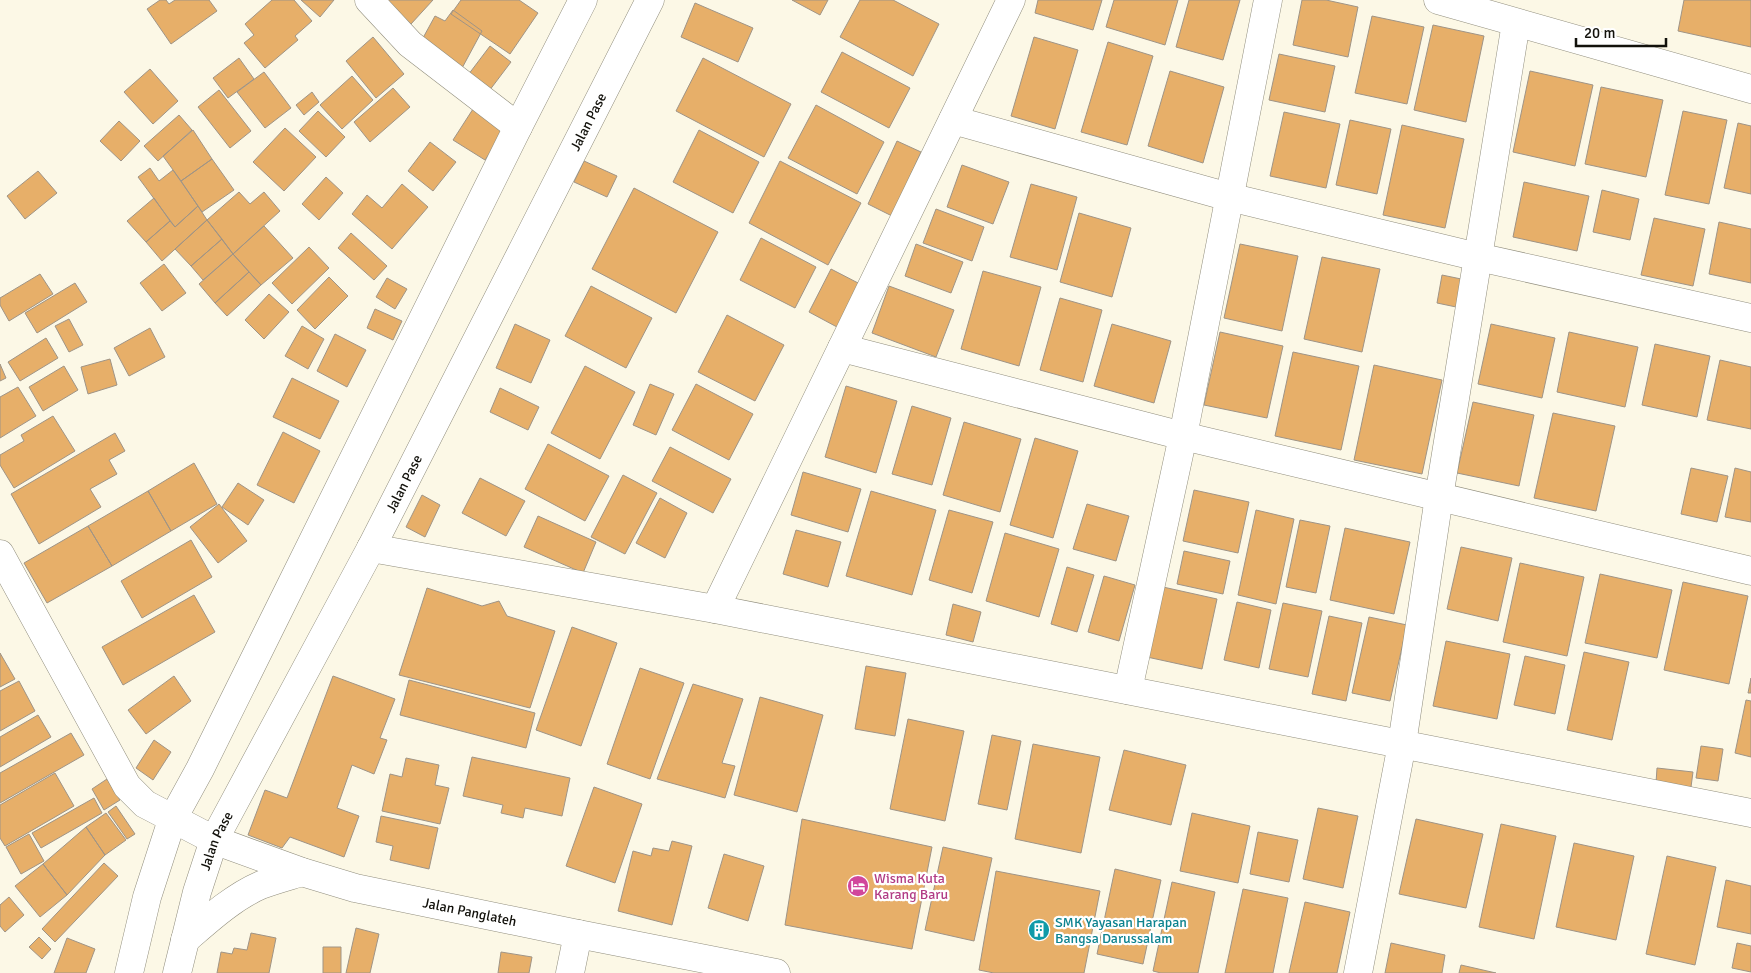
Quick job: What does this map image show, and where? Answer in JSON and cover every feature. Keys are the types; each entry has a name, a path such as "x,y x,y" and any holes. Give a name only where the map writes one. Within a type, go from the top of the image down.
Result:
{"street":[{"path":"369,0 410,44 518,127"},
{"path":"129,973 147,897 172,820 200,768 518,127 584,0"},
{"name":"Jalan Pase","path":"177,973 214,840 371,548 650,0"},
{"path":"715,609 1011,0"},
{"path":"1128,690 1183,436 1268,0"},
{"path":"1438,0 1751,89"},
{"path":"1358,973 1402,744 1439,497 1516,23"},
{"path":"953,120 1229,198 1478,257 1751,318"},
{"path":"842,348 1183,436 1751,571"},
{"path":"371,548 715,609 1751,813"},
{"name":"Jalan Panglateh","path":"0,554 127,786 145,804 172,820 214,840 302,872 355,888 776,973"},
{"path":"185,940 215,914 239,898 261,886 302,872"},
{"path":"570,973 578,934"}],"building":[{"path":"160,0 166,0 169,4 175,0 209,0 217,11 171,44 147,9"},
{"path":"272,0 294,0 312,21 295,36 298,40 265,68 244,43 254,35 245,24"},
{"path":"301,0 334,0 320,17"},
{"path":"385,0 433,0 411,24"},
{"path":"461,0 519,0 538,13 510,54 451,14"},
{"path":"792,0 828,0 820,15"},
{"path":"860,0 893,0 939,24 913,76 840,37"},
{"path":"1038,0 1102,0 1093,30 1035,13"},
{"path":"1114,0 1178,0 1165,45 1106,27"},
{"path":"1189,0 1240,0 1223,60 1176,47"},
{"path":"1302,0 1326,0 1358,7 1348,57 1293,45"},
{"path":"1684,0 1751,0 1751,47 1678,31"},
{"path":"695,3 753,28 738,62 681,37"},
{"path":"453,10 482,31 461,70 418,47 435,16 445,21"},
{"path":"1372,16 1424,27 1407,104 1355,93"},
{"path":"1433,25 1484,36 1466,122 1414,110"},
{"path":"373,37 404,74 376,98 346,61"},
{"path":"1034,37 1078,50 1055,129 1011,116"},
{"path":"1108,42 1153,56 1127,145 1081,132"},
{"path":"490,46 511,62 486,95 465,79"},
{"path":"842,52 910,88 889,128 821,92"},
{"path":"1279,54 1335,66 1325,112 1269,100"},
{"path":"239,58 254,79 228,98 213,78"},
{"path":"703,58 791,104 764,157 676,111"},
{"path":"150,69 178,101 153,124 124,92"},
{"path":"1170,71 1224,87 1203,163 1148,146"},
{"path":"1530,71 1593,85 1575,166 1513,152"},
{"path":"264,72 291,108 265,128 237,92"},
{"path":"352,76 373,100 342,129 320,105"},
{"path":"1601,87 1663,100 1646,177 1585,164"},
{"path":"393,88 410,107 370,142 354,122"},
{"path":"219,90 251,131 230,148 198,107"},
{"path":"312,92 319,102 304,115 296,105"},
{"path":"816,105 884,142 857,194 788,158"},
{"path":"473,109 505,130 485,160 453,140"},
{"path":"318,111 345,137 326,157 299,131"},
{"path":"1683,111 1727,120 1709,204 1665,195"},
{"path":"1284,112 1340,124 1326,188 1270,176"},
{"path":"179,115 192,130 158,161 144,146"},
{"path":"1350,120 1391,129 1377,194 1336,185"},
{"path":"119,121 140,141 121,161 100,141"},
{"path":"1738,123 1751,126 1751,194 1724,188"},
{"path":"1402,125 1464,139 1445,228 1383,215"},
{"path":"285,128 316,157 284,191 253,162"},
{"path":"193,130 212,159 181,181 163,156"},
{"path":"699,130 759,162 733,213 673,182"},
{"path":"897,141 921,152 892,216 868,204"},
{"path":"430,142 456,162 433,191 408,171"},
{"path":"212,159 234,190 202,212 181,181"},
{"path":"584,161 617,176 607,197 574,182"},
{"path":"780,161 861,203 828,265 749,223"},
{"path":"962,165 1009,182 993,224 947,207"},
{"path":"150,168 159,181 173,170 198,206 175,227 138,177"},
{"path":"38,171 57,193 25,219 7,196"},
{"path":"326,177 343,193 319,220 302,204"},
{"path":"1524,182 1589,196 1577,251 1513,237"},
{"path":"402,184 428,207 392,249 352,214 367,195 382,208"},
{"path":"1031,184 1077,197 1057,270 1010,257"},
{"path":"634,188 718,232 676,313 592,269"},
{"path":"1602,190 1639,199 1630,240 1593,232"},
{"path":"239,192 250,204 264,192 280,211 233,254 207,220"},
{"path":"154,198 170,221 146,242 127,221"},
{"path":"198,206 207,220 162,261 146,242 170,221 175,227"},
{"path":"936,209 984,227 972,261 923,243"},
{"path":"1079,213 1131,228 1112,297 1060,282"},
{"path":"1654,218 1705,229 1693,286 1641,275"},
{"path":"207,220 222,239 191,266 175,249"},
{"path":"1719,222 1751,229 1751,283 1709,274"},
{"path":"264,226 293,258 261,285 233,254"},
{"path":"351,233 387,266 374,280 338,248"},
{"path":"761,238 816,267 795,308 740,280"},
{"path":"222,239 233,254 203,280 191,266"},
{"path":"916,244 963,262 951,293 905,276"},
{"path":"1240,244 1298,256 1282,331 1224,318"},
{"path":"309,247 329,268 292,304 272,283"},
{"path":"233,254 249,272 215,303 199,284"},
{"path":"1322,257 1380,269 1362,352 1304,339"},
{"path":"164,264 186,293 162,311 140,283"},
{"path":"831,269 860,284 837,327 809,312"},
{"path":"983,271 1041,287 1019,366 961,349"},
{"path":"249,272 261,285 227,316 215,303"},
{"path":"40,274 53,294 9,321 0,305 0,298"},
{"path":"1442,275 1466,280 1461,308 1437,303"},
{"path":"329,277 348,296 315,329 297,310"},
{"path":"387,278 407,289 395,309 376,297"},
{"path":"75,283 87,302 37,333 25,313"},
{"path":"591,286 652,318 626,368 565,336"},
{"path":"889,286 954,310 936,357 872,333"},
{"path":"269,294 289,312 264,339 245,320"},
{"path":"1060,298 1102,310 1083,382 1040,370"},
{"path":"375,309 402,321 393,340 367,328"},
{"path":"727,315 784,345 755,401 698,372"},
{"path":"69,319 83,345 69,352 55,326"},
{"path":"515,324 550,340 531,383 496,368"},
{"path":"1112,324 1171,341 1154,403 1094,386"},
{"path":"1491,324 1555,338 1542,398 1478,384"},
{"path":"302,326 324,339 308,369 285,356"},
{"path":"150,328 165,357 129,376 114,348"},
{"path":"1220,332 1283,346 1267,418 1204,405"},
{"path":"1569,332 1638,347 1625,407 1557,392"},
{"path":"335,334 366,350 347,387 317,371"},
{"path":"46,338 58,358 20,381 8,362"},
{"path":"1655,344 1710,356 1697,417 1642,405"},
{"path":"1293,352 1359,366 1341,450 1275,436"},
{"path":"110,359 117,385 88,394 81,367"},
{"path":"1720,360 1751,367 1751,429 1707,420"},
{"path":"0,364 6,378 0,381"},
{"path":"1374,365 1442,380 1422,474 1354,460"},
{"path":"64,366 78,390 43,411 29,387"},
{"path":"585,366 635,392 600,459 551,433"},
{"path":"292,378 339,401 320,439 273,417"},
{"path":"650,384 674,394 656,435 633,425"},
{"path":"696,384 753,414 729,460 672,430"},
{"path":"846,386 897,401 876,473 825,457"},
{"path":"18,387 36,416 0,438 0,397"},
{"path":"500,388 539,407 528,430 490,412"},
{"path":"1473,402 1534,415 1519,486 1457,473"},
{"path":"912,406 951,418 932,485 892,474"},
{"path":"1553,413 1615,426 1596,511 1534,498"},
{"path":"53,416 75,451 14,488 0,465 0,455 24,441 21,435"},
{"path":"964,422 1021,439 1000,512 943,495"},
{"path":"283,432 320,451 294,503 257,485"},
{"path":"115,433 125,451 109,460 117,474 90,489 101,507 39,544 11,494"},
{"path":"1035,438 1078,451 1053,538 1010,525"},
{"path":"548,444 609,476 585,521 525,489"},
{"path":"670,447 731,479 713,513 652,481"},
{"path":"194,463 217,504 171,531 148,491"},
{"path":"1691,468 1728,476 1717,522 1681,514"},
{"path":"1735,468 1751,472 1751,522 1725,517"},
{"path":"803,472 861,489 848,532 791,515"},
{"path":"623,475 657,493 625,554 591,537"},
{"path":"480,478 525,501 506,536 462,513"},
{"path":"238,483 264,500 248,525 222,507"},
{"path":"1194,490 1249,502 1238,553 1183,541"},
{"path":"148,491 171,531 112,566 88,526"},
{"path":"871,491 936,510 912,595 846,576"},
{"path":"422,495 440,505 425,537 406,527"},
{"path":"660,498 687,513 665,558 636,543"},
{"path":"219,504 247,541 218,563 190,527"},
{"path":"1087,504 1129,516 1116,561 1073,549"},
{"path":"949,510 993,522 972,593 929,580"},
{"path":"1256,510 1294,519 1276,604 1238,595"},
{"path":"538,516 596,542 583,573 524,547"},
{"path":"1300,520 1330,526 1316,593 1286,587"},
{"path":"88,526 112,566 47,603 24,563"},
{"path":"1345,528 1410,542 1394,614 1330,600"},
{"path":"796,530 841,542 828,587 783,574"},
{"path":"1005,533 1059,549 1039,617 986,601"},
{"path":"191,540 212,577 142,618 121,581"},
{"path":"1461,547 1512,558 1498,621 1447,609"},
{"path":"1184,551 1230,561 1223,594 1177,584"},
{"path":"1520,563 1584,577 1567,656 1503,642"},
{"path":"1067,567 1094,575 1077,632 1051,624"},
{"path":"1600,574 1672,590 1657,658 1585,643"},
{"path":"1104,576 1135,585 1119,641 1088,632"},
{"path":"1683,582 1748,596 1729,684 1664,670"},
{"path":"1163,587 1217,599 1202,669 1147,657"},
{"path":"427,588 482,606 499,601 507,616 555,631 530,708 399,675"},
{"path":"194,595 215,632 123,685 102,647"},
{"path":"1237,602 1271,610 1259,668 1224,660"},
{"path":"1283,603 1322,611 1308,677 1269,669"},
{"path":"953,604 981,612 973,642 946,635"},
{"path":"1329,616 1362,623 1346,701 1312,694"},
{"path":"1369,617 1407,625 1390,701 1352,693"},
{"path":"572,627 617,643 581,746 536,730"},
{"path":"1446,641 1510,654 1497,719 1433,706"},
{"path":"1584,652 1629,662 1612,740 1567,730"},
{"path":"0,653 15,679 0,687"},
{"path":"1525,656 1565,665 1555,714 1514,705"},
{"path":"866,666 906,673 895,736 855,729"},
{"path":"640,668 684,683 650,779 607,764"},
{"path":"174,676 191,701 146,734 128,710"},
{"path":"333,676 395,699 380,738 387,740 374,774 352,765 337,808 359,816 344,857 290,837 282,848 248,835 265,790 287,798"},
{"path":"1751,678 1751,693 1748,693"},
{"path":"409,680 535,713 526,748 400,715"},
{"path":"19,681 35,711 0,731 0,691"},
{"path":"693,684 743,699 722,763 735,766 725,798 657,779"},
{"path":"760,697 823,715 797,812 734,795"},
{"path":"1746,700 1751,701 1751,757 1735,753"},
{"path":"38,715 51,737 0,767 0,737"},
{"path":"908,719 964,731 945,821 890,809"},
{"path":"71,733 84,755 0,803 0,773"},
{"path":"992,735 1021,741 1007,810 978,804"},
{"path":"154,740 171,752 153,780 136,768"},
{"path":"1033,744 1100,757 1081,853 1015,839"},
{"path":"1701,746 1723,749 1718,781 1696,778"},
{"path":"1124,750 1186,765 1171,825 1109,810"},
{"path":"472,757 570,778 562,816 525,808 523,818 501,813 503,805 463,796"},
{"path":"406,758 439,765 435,785 449,788 440,824 382,811 390,774 402,777"},
{"path":"1657,768 1693,772 1691,787 1656,783"},
{"path":"55,773 74,806 5,846 0,838 0,805"},
{"path":"107,779 120,800 104,810 92,789"},
{"path":"594,787 642,804 615,883 566,866"},
{"path":"94,798 102,813 41,848 32,833"},
{"path":"116,806 135,834 127,839 108,812"},
{"path":"1318,808 1358,816 1343,888 1303,879"},
{"path":"106,813 126,840 105,855 86,827"},
{"path":"1192,813 1250,826 1238,883 1180,871"},
{"path":"381,816 438,828 429,869 390,860 393,846 376,842"},
{"name":"Wisma Kuta Karang Baru","path":"802,819 932,847 912,949 785,925"},
{"path":"1416,819 1483,834 1466,908 1399,894"},
{"path":"1501,824 1556,836 1534,939 1479,927"},
{"path":"86,827 105,855 67,895 43,864"},
{"path":"1258,832 1298,840 1289,882 1250,874"},
{"path":"29,834 44,861 21,874 6,847"},
{"path":"672,841 692,846 672,925 618,911 633,851 651,856 653,848 669,851"},
{"path":"1574,843 1634,856 1616,940 1556,927"},
{"path":"943,847 992,858 974,941 925,930"},
{"path":"724,854 764,866 748,921 708,908"},
{"path":"1667,856 1716,867 1695,965 1646,954"},
{"path":"104,863 118,876 55,942 42,929"},
{"path":"43,864 67,895 40,917 15,886"},
{"path":"1115,869 1161,880 1143,964 1097,954"},
{"name":"SMK Yayasan Harapan Bangsa Darussalam","path":"996,871 1100,891 1084,973 994,973 979,970"},
{"path":"1726,880 1751,886 1751,934 1717,927"},
{"path":"1172,882 1215,892 1198,973 1161,973 1153,971"},
{"path":"1243,889 1288,898 1273,973 1225,973"},
{"path":"9,897 24,915 5,932 0,926 0,905"},
{"path":"1305,902 1350,912 1337,973 1289,973"},
{"path":"356,928 379,934 370,973 346,973"},
{"path":"251,933 276,938 269,973 217,973 221,952 232,954 234,948 247,950"},
{"path":"39,937 51,949 42,959 29,947"},
{"path":"67,938 95,949 86,973 54,973"},
{"path":"1391,943 1445,955 1442,973 1385,973"},
{"path":"1737,943 1751,946 1751,972 1732,968"},
{"path":"323,947 341,947 341,973 323,973"},
{"path":"501,952 532,957 529,973 498,973"},
{"path":"1461,965 1496,973 1459,973"}],"place":[{"name":"Wisma Kuta Karang Baru","path":"858,886"},
{"name":"SMK Yayasan Harapan Bangsa Darussalam","path":"1039,930"}]}
